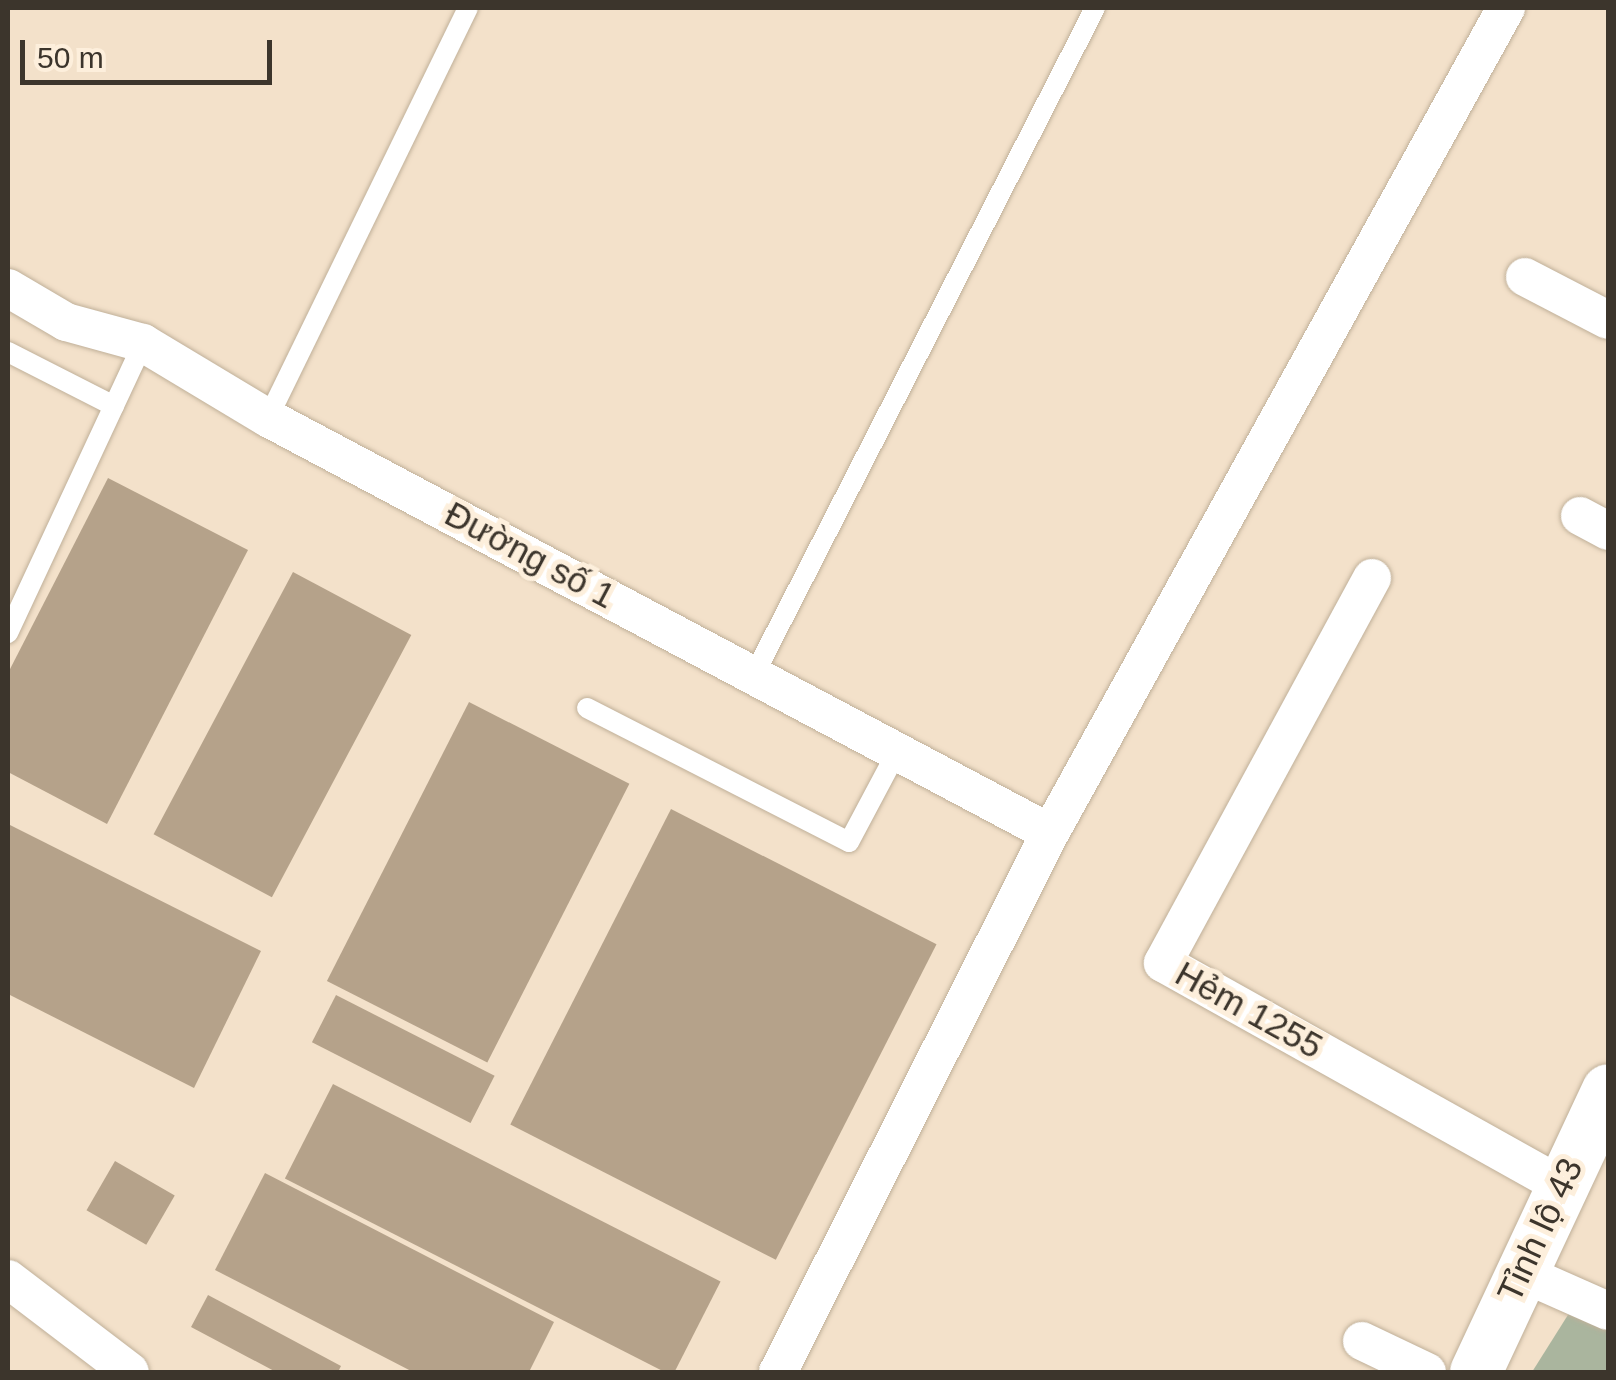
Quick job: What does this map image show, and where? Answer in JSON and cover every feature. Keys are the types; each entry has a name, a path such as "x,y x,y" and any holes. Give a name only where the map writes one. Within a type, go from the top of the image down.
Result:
{"main road":[{"name":"Tỉnh lộ 43","path":"1476,1372 1559,1184 1608,1090"}],"street":[{"path":"778,1372 1050,833 1506,8"},
{"path":"1525,278 1608,320"},
{"name":"Đường số 1","path":"8,288 66,322 143,342 268,418 1050,833"},
{"name":"Hẻm 1255","path":"1372,578 1163,962 1559,1184"},
{"path":"1520,1272 1608,1311"},
{"path":"14,1297 130,1372"},
{"path":"1362,1341 1427,1372"}],"lane":[{"path":"268,418 468,8"},
{"path":"755,674 1095,8"},
{"path":"8,633 143,342"},
{"path":"8,352 114,406"},
{"path":"586,708 849,842 898,750"}],"green space":[{"path":"1578,1299 1608,1319 1608,1372 1532,1372"}],"building":[{"path":"108,478 248,550 107,824 8,772 8,673"},
{"path":"293,572 411,635 272,897 154,834"},
{"path":"469,702 629,784 487,1063 327,981"},
{"path":"671,809 937,944 776,1260 510,1124"},
{"path":"8,824 261,951 194,1088 8,994"},
{"path":"336,995 495,1076 471,1123 312,1042"},
{"path":"333,1084 721,1281 674,1372 665,1372 285,1178"},
{"path":"115,1161 175,1196 146,1245 86,1210"},
{"path":"265,1173 554,1322 529,1372 413,1372 215,1270"},
{"path":"208,1295 341,1366 338,1372 276,1372 191,1327"}]}
